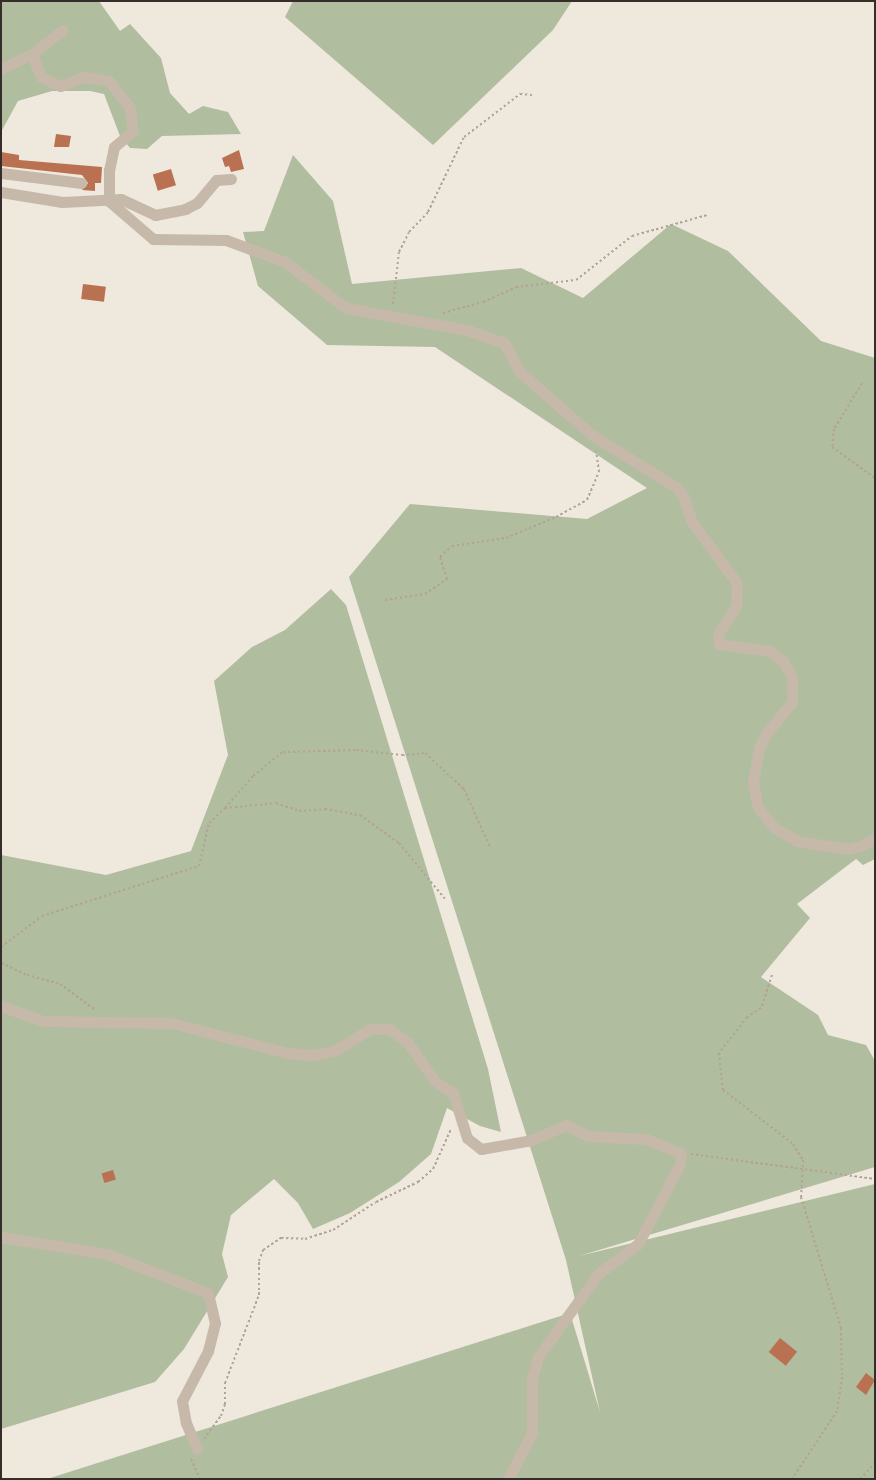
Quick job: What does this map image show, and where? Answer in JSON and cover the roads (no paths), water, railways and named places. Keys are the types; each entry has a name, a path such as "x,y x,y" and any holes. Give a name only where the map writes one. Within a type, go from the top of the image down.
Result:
{"street":[{"path":"1,69 32,54 63,30"},
{"path":"32,54 41,77 60,86 84,78 110,81 130,108 133,131 114,147 109,170 109,201 153,239 192,238 234,242 286,262 346,308 467,330 504,343 520,372 593,436 676,486 683,495 692,522 737,583 736,606 718,634 720,644 770,651 783,661 792,676 792,702 766,734 759,748 753,782 758,808 774,827 796,841 848,849 861,846 875,838"},
{"path":"1,173 81,183"},
{"path":"1,192 62,202 131,202 154,215 169,213 197,203 216,180 231,179"},
{"path":"1,1006 43,1021 171,1023 288,1053 313,1055 336,1050 370,1029 390,1029 408,1043 435,1081 453,1092 467,1138 481,1149 532,1140 566,1125 588,1136 646,1140 681,1153 680,1164 638,1244 598,1274 538,1357 532,1380 532,1433 508,1479"},
{"path":"1,1237 107,1254 208,1293 216,1323 208,1351 182,1401 186,1424 197,1449"}]}
